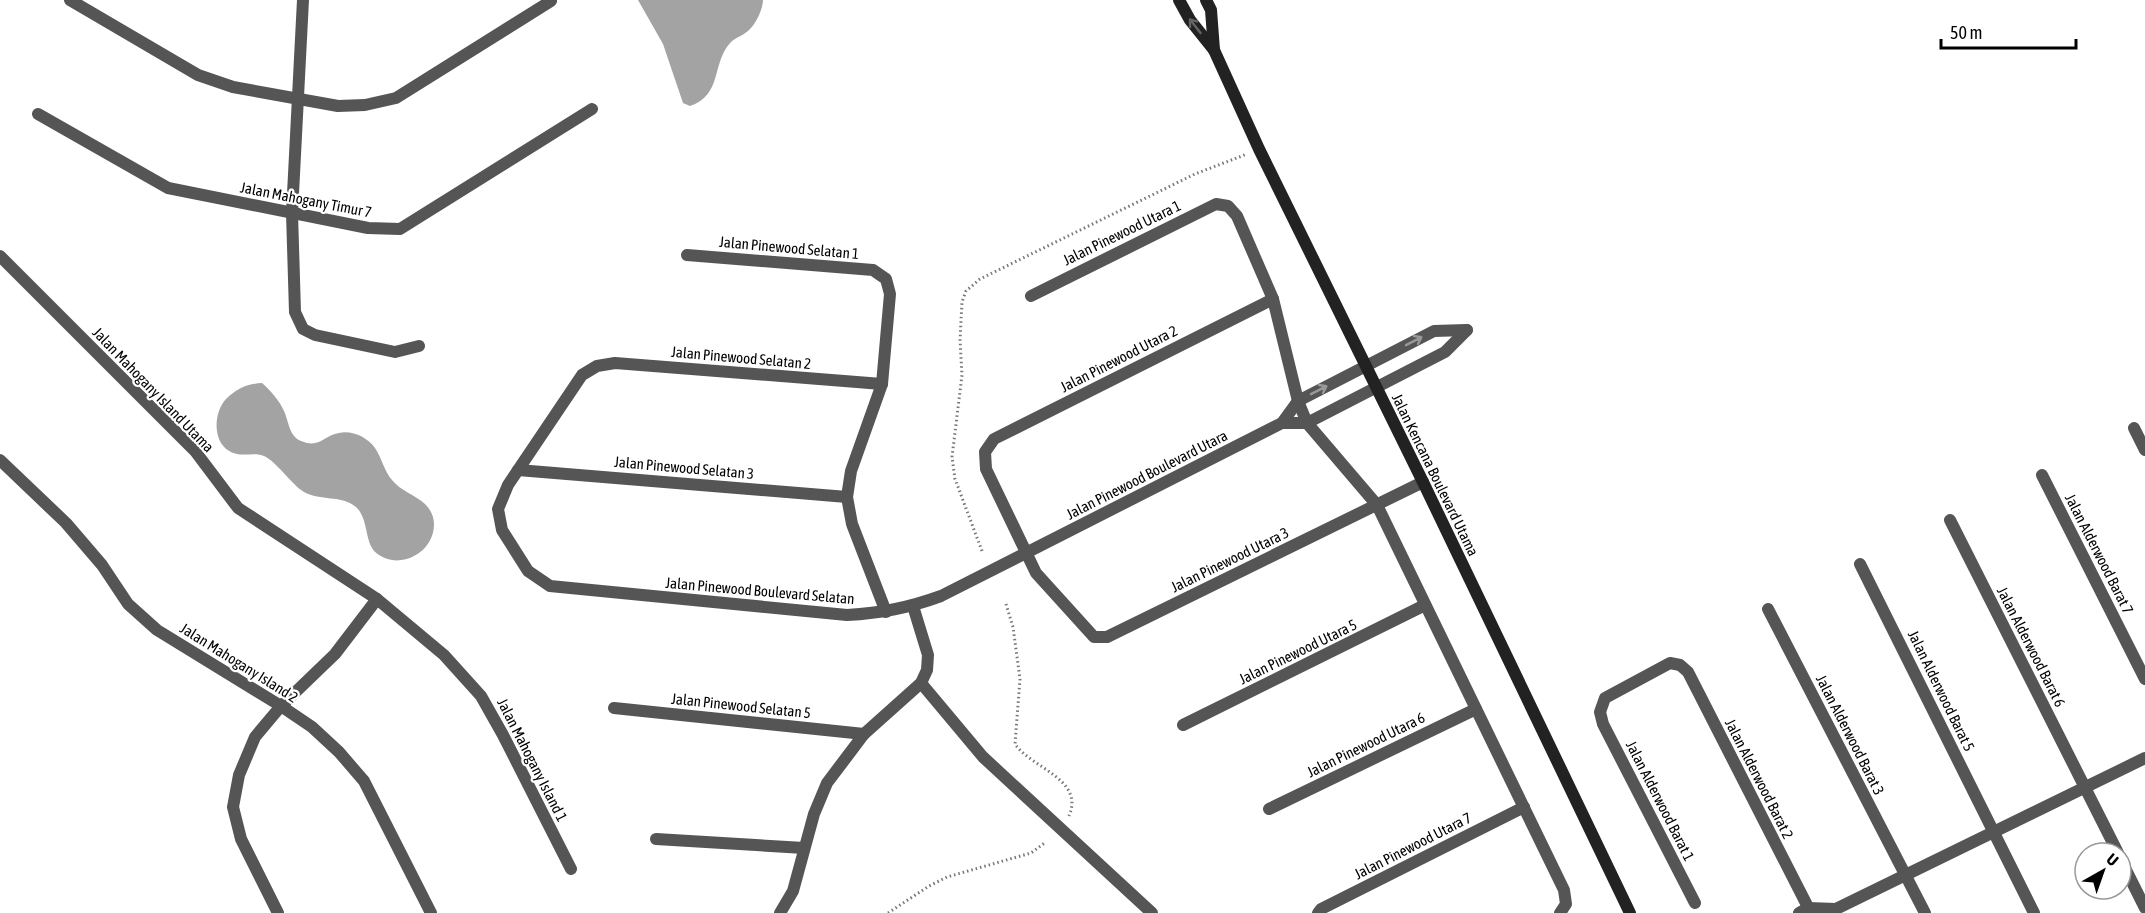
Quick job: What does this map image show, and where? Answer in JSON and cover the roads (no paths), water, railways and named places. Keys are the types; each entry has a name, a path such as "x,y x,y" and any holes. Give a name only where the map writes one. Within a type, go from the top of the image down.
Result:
{"street":[{"path":"70,0 198,75 233,87 338,106 365,105 396,98 551,1"},
{"path":"303,0 292,213 295,312 303,329 315,334 395,351 419,346"},
{"name":"Jalan Kencana Boulevard Utama","path":"1179,0 1190,20 1214,50 1630,913"},
{"name":"Jalan Kencana Boulevard Utama","path":"1206,0 1211,10 1214,50"},
{"name":"Jalan Mahogany Timur 7","path":"38,114 168,188 368,228 400,229 592,109"},
{"name":"Jalan Pinewood Utara 1","path":"1031,296 1216,204 1228,206 1237,216 1273,299"},
{"name":"Jalan Pinewood Selatan 1","path":"687,255 873,270 886,279 890,294 882,384"},
{"name":"Jalan Mahogany Island Utama","path":"0,256 195,451 238,508 377,599"},
{"path":"1273,299 1298,401 1307,423 1377,505 1564,890 1563,909"},
{"name":"Jalan Pinewood Utara 2","path":"1026,553 986,469 985,452 994,439 1273,299"},
{"name":"Jalan Pinewood Boulevard Utara","path":"1026,553 1282,423 1307,423 1445,352 1467,330 1434,331 1298,401 1282,423"},
{"name":"Jalan Pinewood Selatan 2","path":"518,470 582,375 597,366 615,363 882,384"},
{"path":"882,384 851,471 848,497 852,524 886,612"},
{"path":"2134,428 2145,450"},
{"name":"Jalan Mahogany Island 2","path":"0,460 66,523 102,565 128,604 157,630 281,706 312,727 339,752 364,782 431,913"},
{"name":"Jalan Pinewood Selatan 3","path":"518,470 848,497"},
{"name":"Jalan Pinewood Boulevard Selatan","path":"518,470 498,509 502,530 528,572 550,586 847,615 886,612 913,606 941,596 1026,553"},
{"name":"Jalan Alderwood Barat 7","path":"2042,475 2145,679"},
{"name":"Jalan Pinewood Utara 3","path":"1026,553 1036,573 1094,637 1107,637 1423,482"},
{"name":"Jalan Alderwood Barat 6","path":"1950,520 2112,841"},
{"name":"Jalan Alderwood Barat 5","path":"1860,564 2034,913"},
{"path":"278,913 241,839 233,807 239,775 255,737 281,706 335,654 377,599"},
{"name":"Jalan Mahogany Island 1","path":"377,599 444,655 482,696 571,869"},
{"name":"Jalan Pinewood Utara 5","path":"1183,725 1425,605"},
{"path":"780,913 793,891 814,814 827,783 864,734 921,682 927,670 928,655 913,606"},
{"name":"Jalan Alderwood Barat 3","path":"1768,609 1925,913"},
{"name":"Jalan Alderwood Barat 2","path":"1600,712 1605,698 1670,663 1680,665 1688,672 1806,911"},
{"path":"921,682 983,757 1152,913"},
{"name":"Jalan Pinewood Selatan 5","path":"614,708 864,734"},
{"name":"Jalan Pinewood Utara 6","path":"1269,809 1476,709"},
{"name":"Jalan Alderwood Barat 1","path":"1600,712 1603,724 1695,903"},
{"path":"1806,911 1834,911 2145,758"},
{"name":"Jalan Pinewood Utara 7","path":"1318,913 1321,909 1524,807"},
{"path":"656,839 804,848"},
{"path":"2133,884 2145,908"}]}
